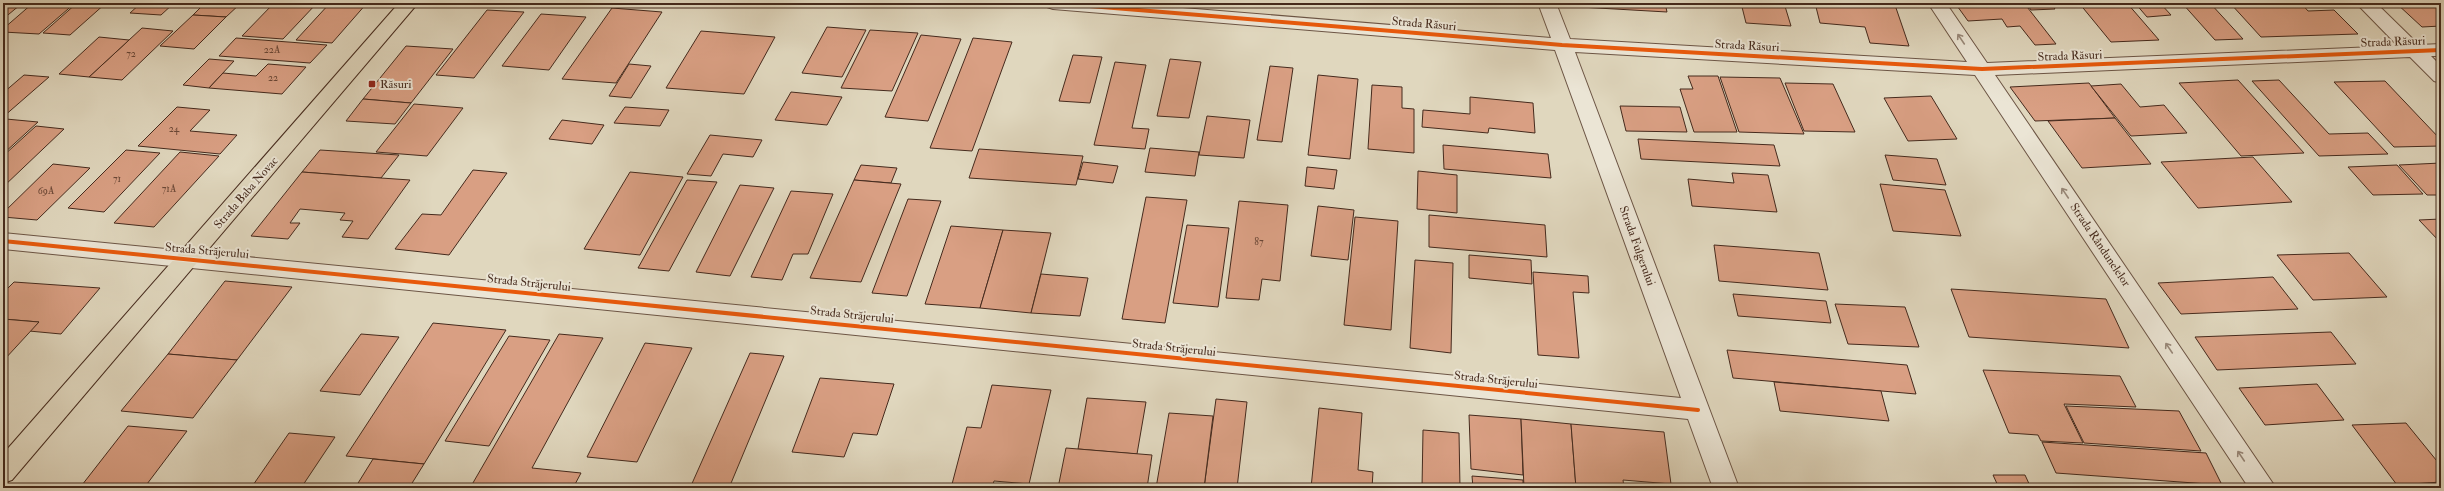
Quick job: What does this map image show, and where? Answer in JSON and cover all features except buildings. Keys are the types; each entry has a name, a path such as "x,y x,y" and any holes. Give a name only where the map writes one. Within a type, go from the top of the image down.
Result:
{"main road":[{"name":"Strada Baba Novac","path":"3,472 409,3"}],"street":[{"name":"Strada Răsuri","path":"1054,3 1562,45 1982,69 2441,50"},
{"name":"Strada Fulgerului","path":"1547,3 1726,488"},
{"name":"Strada Rândunelelor","path":"1937,3 2263,488"},
{"path":"2365,3 2441,77"},
{"name":"Strada Străjerului","path":"3,241 1698,410"}],"cycle path":[{"path":"1053,3 1562,45 1982,69 2441,50"},
{"path":"3,241 1698,410"}],"place":[{"name":"Răsuri","path":"372,84"}]}
